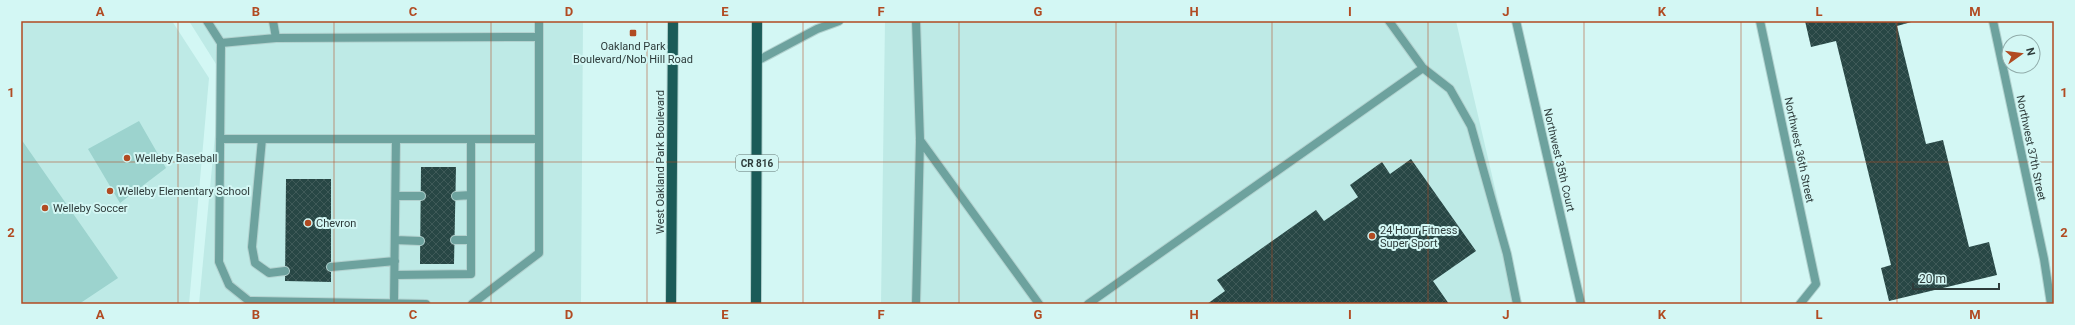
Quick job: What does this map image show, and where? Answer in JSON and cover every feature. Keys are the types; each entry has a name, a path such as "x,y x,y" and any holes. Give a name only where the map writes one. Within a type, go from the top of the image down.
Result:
{"main road":[{"name":"West Oakland Park Boulevard","path":"671,304 673,21"},
{"name":"CR 816","path":"756,304 757,21"}],"street":[{"path":"207,21 222,43 219,262 229,285 249,301 426,304"},
{"path":"273,21 276,38"},
{"path":"472,304 539,254 539,21"},
{"path":"757,61 817,29 839,21"},
{"path":"916,21 920,140 916,304"},
{"path":"1390,21 1423,68 1450,89 1471,126 1507,254 1517,304"},
{"name":"Northwest 35th Court","path":"1516,21 1581,304"},
{"name":"Northwest 36th Street","path":"1760,21 1816,284 1800,304"},
{"name":"Northwest 37th Street","path":"1993,21 2044,259 2051,304"},
{"path":"222,43 276,38 539,37"},
{"path":"1088,304 1423,68"},
{"path":"220,139 539,139"},
{"path":"262,139 252,247 255,263 269,273 285,271"},
{"path":"394,303 396,240 396,139"},
{"path":"395,275 471,274 471,140"},
{"path":"920,140 1039,304"},
{"path":"456,196 471,195"},
{"path":"396,196 421,196"},
{"path":"396,240 420,241"},
{"path":"455,240 471,240"},
{"path":"331,267 395,261"}],"shaded area":[{"name":"Welleby Elementary School","path":"21,21 172,21 209,78 189,304 21,304"},
{"path":"189,21 583,21 581,304 199,304 221,72"},
{"path":"885,21 1456,21 1522,304 881,304"},
{"name":"Welleby Baseball","path":"139,121 166,168 120,203 88,149"},
{"name":"Welleby Soccer","path":"21,139 118,278 79,304 21,304"}],"building":[{"path":"1805,21 1915,21 1897,26 1926,144 1943,140 1969,247 1989,242 1997,275 1889,301 1881,268 1891,265 1836,41 1811,47"},
{"name":"24 Hour Fitness Super Sport","path":"1411,159 1476,251 1433,281 1449,304 1207,304 1225,291 1217,280 1316,210 1324,221 1358,197 1350,185 1382,162 1390,174"},
{"path":"421,167 456,167 454,264 420,264"},
{"name":"Chevron","path":"286,179 331,179 331,282 285,281"}],"place":[{"name":"Oakland Park Boulevard/Nob Hill Road","path":"633,33"},
{"name":"Welleby Baseball","path":"127,158"},
{"name":"Welleby Elementary School","path":"110,191"},
{"name":"Welleby Soccer","path":"45,208"},
{"name":"Chevron","path":"308,223"},
{"name":"24 Hour Fitness Super Sport","path":"1372,236"}]}
